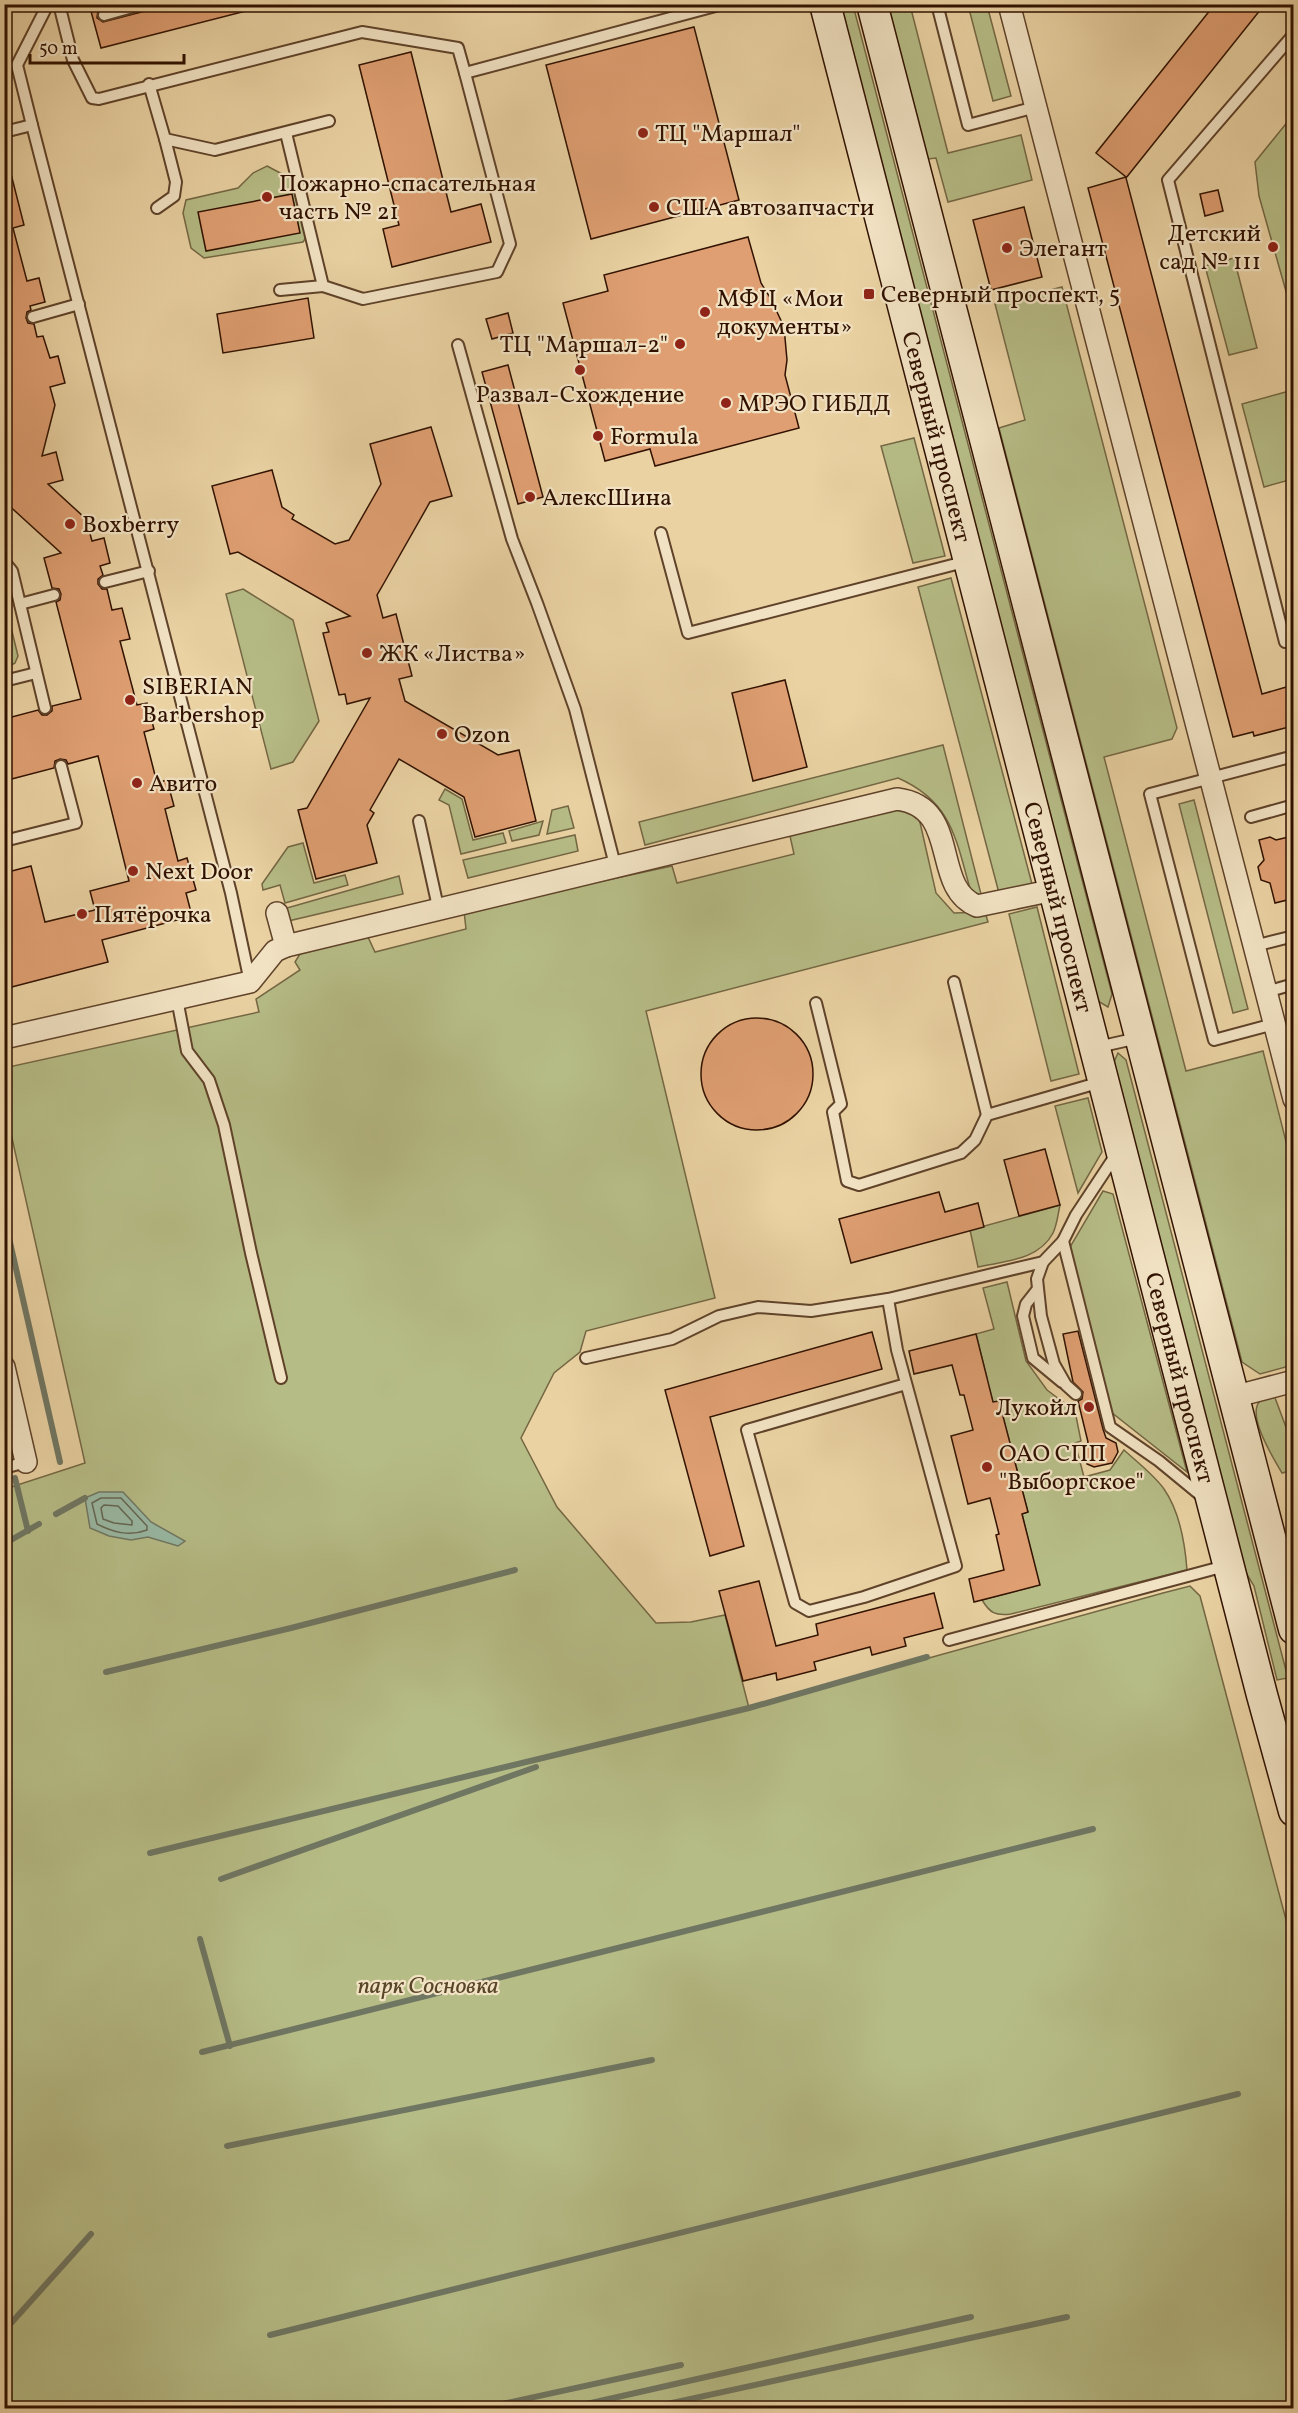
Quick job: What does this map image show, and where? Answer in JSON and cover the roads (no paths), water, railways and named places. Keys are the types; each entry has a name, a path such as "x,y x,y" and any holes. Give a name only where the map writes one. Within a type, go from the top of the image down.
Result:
{"main road":[{"name":"Северный проспект","path":"825,4 1229,1566 1290,1770 1293,1811"},
{"name":"Северный проспект","path":"872,4 1293,1629"}],"street":[{"path":"1009,4 1293,1099"},
{"path":"4,1038 250,982 275,951 286,945 897,799 907,800 926,810 935,822 957,890 966,902 977,906 1054,890"},
{"path":"277,911 286,945"},
{"path":"4,1367 26,1462"},
{"path":"1233,1397 1293,1381"}],"lane":[{"path":"51,4 46,8 17,65 149,570 231,893 250,982"},
{"path":"59,4 73,60 93,98 99,99 149,84 362,32 458,48 510,244 497,272 363,299 323,286 280,290"},
{"path":"104,15 144,4"},
{"path":"465,73 723,4"},
{"path":"937,4 968,125 1036,107"},
{"path":"1293,34 1168,180 1285,642 1293,640"},
{"path":"149,84 176,182 174,196 157,208"},
{"path":"165,139 215,150 329,121"},
{"path":"4,132 32,125"},
{"path":"286,133 323,286"},
{"path":"33,317 79,304"},
{"path":"458,345 512,539 575,709 615,865"},
{"path":"661,533 688,633 969,561"},
{"path":"4,561 12,571 45,708"},
{"path":"105,582 149,570"},
{"path":"20,604 54,596"},
{"path":"4,681 36,673"},
{"path":"1274,1024 1214,1040 1150,794 1293,756"},
{"path":"4,841 76,823 61,766"},
{"path":"1251,818 1293,805"},
{"path":"419,821 438,907"},
{"path":"1254,946 1293,936"},
{"path":"816,1003 841,1104 833,1112 847,1181 859,1185 961,1153 975,1140 987,1115 954,982"},
{"path":"1266,992 1293,984"},
{"path":"177,999 188,1050 208,1080 224,1125 281,1378"},
{"path":"1094,1047 1140,1037"},
{"path":"987,1115 1103,1081"},
{"path":"1066,1385 1054,1364 1041,1316 1037,1279 1043,1262 1063,1241 1076,1215 1120,1148"},
{"path":"1063,1241 1106,1424 1159,1461 1213,1504"},
{"path":"586,1358 672,1339 719,1316 758,1307 811,1311 888,1299 1043,1262"},
{"path":"1037,1290 1026,1304 1023,1316 1033,1358 1076,1394"},
{"path":"888,1299 897,1350 956,1566 864,1597 809,1611 795,1604 747,1430 906,1384"},
{"path":"4,1468 26,1462"},
{"path":"950,1640 1229,1566"}],"water":[{"path":"99,1492 123,1492 151,1522 185,1541 178,1546 148,1537 131,1540 109,1536 90,1528 85,1498"}],"waterway":[{"path":"4,1216 60,1462"},
{"path":"15,1478 28,1531"},
{"path":"56,1514 85,1498"},
{"path":"4,1544 39,1524"},
{"path":"106,1672 291,1628 515,1570"},
{"path":"150,1853 749,1708 927,1657"},
{"path":"221,1879 536,1767"},
{"path":"202,2052 1093,1829"},
{"path":"200,1939 230,2046"},
{"path":"227,2146 652,2060"},
{"path":"270,2335 1238,2094"},
{"path":"4,2331 91,2234"},
{"path":"569,2408 971,2317"},
{"path":"649,2408 1067,2317"},
{"path":"484,2408 681,2365"}],"place":[{"name":"ТЦ \"Маршал\"","path":"643,133"},
{"name":"Пожарно-спасательная часть № 21","path":"267,197"},
{"name":"США автозапчасти","path":"654,207"},
{"name":"Детский сад № 111","path":"1273,247"},
{"name":"Элегант","path":"1007,248"},
{"name":"Северный проспект, 5","path":"869,294"},
{"name":"МФЦ «Мои документы»","path":"705,312"},
{"name":"ТЦ \"Маршал-2\"","path":"680,344"},
{"name":"Развал-Схождение","path":"580,370"},
{"name":"МРЭО ГИБДД","path":"726,403"},
{"name":"Formula","path":"598,436"},
{"name":"АлексШина","path":"530,497"},
{"name":"Boxberry","path":"70,524"},
{"name":"ЖК «Листва»","path":"367,653"},
{"name":"SIBERIAN Barbershop","path":"130,700"},
{"name":"Ozon","path":"442,734"},
{"name":"Авито","path":"137,783"},
{"name":"Next Door","path":"133,871"},
{"name":"Пятёрочка","path":"82,914"},
{"name":"Лукойл","path":"1089,1407"},
{"name":"ОАО СПП \"Выборгское\"","path":"987,1467"}],"park label":[{"name":"парк Сосновка","path":"428,1985"}]}
